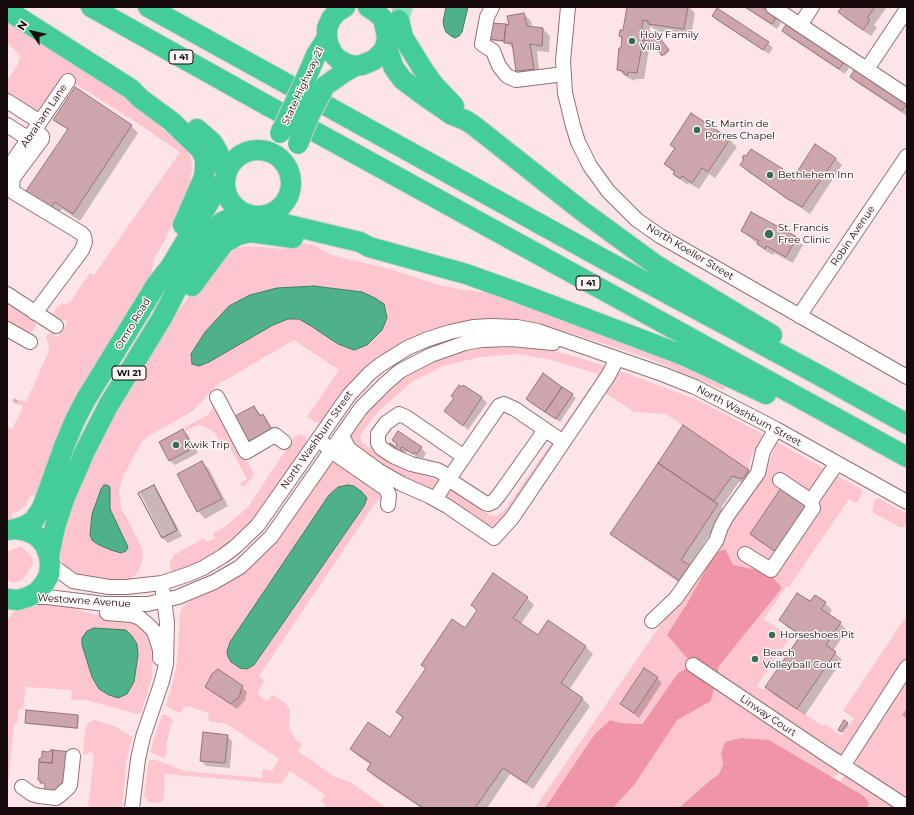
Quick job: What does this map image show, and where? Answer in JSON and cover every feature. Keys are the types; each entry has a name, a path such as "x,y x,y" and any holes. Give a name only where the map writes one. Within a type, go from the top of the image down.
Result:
{"highway":[{"name":"I 41","path":"92,7 604,292 771,381 907,457"},
{"path":"148,7 605,260 907,424"},
{"name":"State Highway 21","path":"261,150 280,133 316,55 326,38 327,28 331,19 337,12 345,7"},
{"path":"368,7 377,12 383,19 393,66 404,80 452,116 465,120 594,220 656,265 797,351 813,372"},
{"path":"7,10 131,89 141,99 170,121 202,152 205,160 204,177 187,217 164,261 156,285"},
{"path":"401,13 403,36 424,71 446,98 459,110 465,120"},
{"path":"326,38 328,46 336,57 347,64 355,66"},
{"name":"State Highway 21","path":"290,174 298,144 309,116 325,86 355,66 368,64 374,60 382,51 387,40"},
{"path":"131,89 145,92 179,115 206,136 217,150 225,177 225,190 228,199 234,207 247,214 360,242 370,247"},
{"path":"225,177 229,165 235,158 251,150 268,151 282,160 287,167 290,174 291,184 285,202 270,214 261,216 247,214"},
{"name":"Omro Road","path":"11,529 25,526 34,520 42,508 75,420 86,399 156,285 171,266 225,177"},
{"name":"Omro Road","path":"15,601 37,592 49,575 51,544 58,517 71,481 108,406 162,318 181,281 204,242 222,222 247,214"},
{"path":"162,318 176,307 224,243 238,235 250,232 370,247 466,274 685,356 743,382 799,410 907,470"},
{"path":"11,529 26,531 37,536 44,545 50,560"}],"main road":[{"path":"387,40 401,13"}],"street":[{"path":"492,7 487,17 482,44 493,51 499,66 506,76 516,80 564,74"},
{"name":"North Koeller Street","path":"568,7 563,61 565,93 573,126 578,142 590,166 622,206 637,220 660,236 907,377"},
{"path":"773,7 907,96"},
{"path":"800,25 812,7"},
{"path":"867,70 907,9"},
{"name":"Abraham Lane","path":"7,170 68,81"},
{"path":"7,101 34,130 42,136 42,139 13,178 13,192 81,233 84,236 85,242 82,250 35,313"},
{"path":"7,126 34,130"},
{"name":"Robin Avenue","path":"799,316 907,156"},
{"path":"7,294 56,326"},
{"name":"North Washburn Street","path":"162,583 203,568 223,556 246,537 264,516 349,394 375,369 407,348 450,332 473,327 517,327 538,331 662,374 695,388 776,429 907,502"},
{"path":"7,329 30,342"},
{"name":"North Washburn Street","path":"165,600 178,597 232,573 263,547 279,528 361,408 400,371 416,362 465,343 498,339 523,339 583,347"},
{"path":"320,434 337,442 383,481 402,484 434,499 494,538 512,518 608,376 617,358"},
{"path":"217,397 246,452 274,435 284,442"},
{"path":"434,499 499,406 504,404 515,409 563,442"},
{"path":"463,456 406,417 399,414 386,423 378,434 378,443 381,448 401,461 437,470 443,473 448,479 485,503 493,502 500,495 545,430"},
{"path":"652,621 676,598 716,541 727,516 758,473 763,451 776,429"},
{"path":"745,554 771,570 813,508 812,501 837,463"},
{"path":"373,473 389,495 388,505 402,484"},
{"path":"780,480 812,501"},
{"name":"Westowne Avenue","path":"50,560 68,578 82,583 110,587 126,587 162,583"},
{"path":"132,808 139,752 162,681 167,651 167,622 162,583"},
{"name":"Westowne Avenue","path":"15,601 47,597 73,601 130,605 165,600"},
{"path":"73,601 91,611 132,615 140,618 148,625 154,632 160,650 158,694"},
{"name":"Linway Court","path":"693,665 907,808"},
{"path":"843,766 907,667"},
{"path":"22,787 32,794 56,798 70,785 73,756"}],"shaded area":[{"path":"446,7 468,7 462,32 455,38 446,32 444,27 443,22"},
{"path":"7,21 135,104 186,150 191,158 192,169 190,182 180,206 165,240 154,258 151,275 94,369 37,496 31,495 23,508 11,514 13,521 7,522 7,427 12,429 23,407 16,403 18,399 26,402 48,353 49,347 46,337 48,334 52,333 58,337 68,321 58,319 52,315 58,306 70,302 90,273 94,275 180,152 63,76 39,110 36,111 7,96 7,81 18,64 20,56 7,42"},
{"path":"287,242 313,245 331,255 390,269 442,286 488,293 576,324 728,383 723,390 647,358 574,334 540,325 515,322 406,343 322,423 315,422 307,417 339,370 294,340 217,385 193,411 147,437 142,442 123,476 119,491 121,508 143,550 142,562 135,576 130,579 115,581 81,576 71,571 65,566 60,558 59,541 91,455 160,335 223,251 228,255 237,248 246,246 285,249","holes":["314,286 341,289 382,330 367,345 354,350 299,319 288,319 191,354 205,332 229,306 277,288","104,485 110,493 110,509 119,530 125,538 91,528 96,500"]},
{"path":"314,286 362,292 375,298 384,304 387,318 382,330 367,345 354,350 338,344 299,319 288,319 273,325 209,362 199,366 192,364 191,354 205,332 229,306 250,295 277,288"},
{"path":"7,300 33,317 36,325 32,332 27,332 7,321"},
{"path":"495,345 536,346 605,366 605,374 510,512 497,526 493,527 446,496 374,463 351,445 349,435 364,415 385,392 405,376 423,366 465,349","holes":["518,354 552,360 598,374 504,511 497,516 490,515 447,485 376,452 362,442 360,437 363,431 379,411 412,382 443,366 480,357"]},
{"path":"621,371 700,401 763,434 750,459 749,470 666,414 634,412 604,392 613,378"},
{"path":"215,403 254,474 245,486 240,485 240,483 247,479 226,440 220,443 215,433 204,426 197,425 186,431 184,428 209,414"},
{"path":"300,434 305,437 308,444 262,510 240,535 207,559 176,573 171,570 169,563 174,555 204,538 206,542 215,538 213,533 223,528 248,507 295,436"},
{"path":"777,442 863,490 858,502 856,503 849,499 789,587 787,586 764,619 790,637 757,686 763,690 765,687 823,726 825,724 842,736 854,718 843,711 907,615 907,660 850,747 845,754 840,756 838,774 835,777 721,753 723,764 719,774 679,808 613,808 635,784 677,719 711,701 719,666 781,588 768,572 733,565 725,550 668,635 693,665 678,673 641,724 620,723 610,720 594,735 545,808 535,808 659,627 677,606 727,526 761,480","holes":["644,668 658,677 633,713 620,704"]},
{"path":"337,460 383,489 385,503 378,499 259,676 264,682 257,694 267,701 272,696 275,696 285,703 290,709 289,728 297,741 302,744 298,751 335,777 350,782 387,808 324,808 326,805 321,801 325,795 290,771 281,784 165,774 164,798 158,803 148,802 144,796 149,760 156,760 185,771 262,778 263,769 272,771 279,759 225,723 211,722 209,720 208,713 187,706 184,707 180,713 170,709 166,705 176,668 180,612 186,603 219,586 248,568 259,559 283,533 331,462","holes":["348,485 364,506 255,665 338,487"]},
{"path":"104,485 110,487 110,509 128,547 126,551 121,553 97,544 92,540 90,535 92,514 101,489"},
{"path":"348,485 354,486 367,498 364,506 254,665 247,669 240,668 231,662 228,657 227,652 230,642 329,495 338,487"},
{"path":"878,498 907,514 907,523 904,527 899,527 872,512 874,501"},
{"path":"21,547 29,553 32,557 33,564 22,580 14,583 7,580 7,552"},
{"path":"725,549 733,565 768,572 782,588 719,666 711,701 677,720 635,784 613,808 545,808 594,735 610,720 620,723 642,724 678,673 693,665 667,635 688,602 715,553"},
{"path":"36,604 64,605 92,614 128,618 148,631 153,649 152,677 141,713 136,714 86,700 71,700 72,690 26,687 23,709 19,709 17,723 14,723 7,794 7,620 16,609","holes":["137,644 138,655 134,682 127,694 99,689 92,677 82,645"]},
{"path":"94,628 126,630 137,644 138,655 134,682 127,694 118,698 99,689 92,677 82,645 82,638 87,631"},
{"path":"907,675 907,804 860,770 856,763 856,755"},
{"path":"162,715 167,715 169,718 174,720 171,724 166,746 167,753 164,758 150,751"},
{"path":"95,720 116,727 132,737 126,764 122,808 88,808 94,755 91,752 83,755 85,730 88,723"},
{"path":"741,738 769,740 864,796 869,803 867,808 679,808 719,774 723,764 721,753 725,742"},
{"path":"845,773 901,808 867,808 869,803 864,796 841,782"}],"building":[{"name":"Holy Family Villa","path":"627,7 688,7 684,29 648,24 648,21 643,20 641,34 644,36 637,73 628,72 628,75 617,70 619,48 621,48 622,37 619,36 620,30 623,30"},
{"path":"745,7 762,7 776,17 772,24"},
{"path":"842,7 875,7 867,18 870,20 863,30 838,12"},
{"path":"717,8 769,42 763,50 712,16"},
{"path":"524,13 527,26 543,28 542,46 530,44 534,69 516,71 512,43 504,43 506,24 509,25 507,16"},
{"path":"489,23 506,24 504,41 487,39"},
{"path":"787,23 844,62 839,69 782,31"},
{"path":"641,31 656,33 669,50 662,56 652,42 643,40 644,36 641,34"},
{"path":"855,69 907,103 902,111 850,77"},
{"path":"75,87 132,125 73,214 55,202 51,208 26,191 68,129 53,120"},
{"path":"691,113 730,139 708,172 702,168 692,183 682,176 680,179 673,174 675,171 664,164 675,148 670,145"},
{"name":"Bethlehem Inn","path":"815,144 836,158 802,207 786,198 740,165 744,159 742,158 744,155 746,156 751,149 783,169 781,173 794,181 797,176 795,175"},
{"name":"St. Francis Free Clinic","path":"751,212 797,237 786,257 766,246 765,249 757,244 759,241 741,231"},
{"path":"543,373 562,387 545,412 526,399"},
{"path":"459,385 461,387 463,385 482,397 463,426 444,411 454,398 451,396"},
{"path":"562,387 573,394 556,419 545,412"},
{"path":"254,406 260,416 263,414 272,431 249,444 235,416"},
{"path":"683,425 749,470 742,479 732,476 714,501 658,463"},
{"name":"Kwik Trip","path":"183,429 193,448 169,461 159,442"},
{"path":"398,431 422,447 417,454 414,452 413,454 402,447 400,449 403,451 399,456 387,448 390,443 396,447 397,444 392,440"},
{"name":"Kwik Trip","path":"202,461 222,499 197,512 177,474"},
{"path":"658,463 718,504 681,560 691,566 680,581 610,534"},
{"path":"154,485 177,530 162,538 138,493"},
{"path":"154,485 177,530 162,538 138,493"},
{"path":"781,488 808,506 776,552 750,534"},
{"path":"493,573 528,597 513,618 538,635 548,620 586,646 561,683 583,698 526,783 503,768 475,808 423,808 367,770 371,763 350,749 368,722 390,737 403,717 396,712 426,668 421,665 452,619 465,628 477,610 471,605"},
{"path":"797,593 810,601 815,595 826,602 821,609 841,622 826,645 836,652 797,709 765,687 801,635 779,620"},
{"path":"644,668 658,677 634,713 620,704"},
{"path":"218,669 243,686 237,699 231,704 205,687 212,674"},
{"path":"26,710 78,715 77,728 25,723"},
{"path":"844,720 848,723 841,732 838,730"},
{"path":"203,732 228,735 225,763 200,761"},
{"path":"53,750 52,763 39,762 39,759 42,757 42,751 48,752"},
{"path":"53,750 71,752 62,790 44,794 45,783 40,783 40,780 38,780 39,762 52,763"}],"place":[{"name":"Holy Family Villa","path":"632,41"},
{"name":"St. Martin de Porres Chapel","path":"697,130"},
{"name":"Bethlehem Inn","path":"770,175"},
{"name":"St. Francis Free Clinic","path":"769,234"},
{"name":"Kwik Trip","path":"176,445"},
{"name":"Horseshoes Pit","path":"772,635"},
{"name":"Beach Volleyball Court","path":"755,659"}]}
